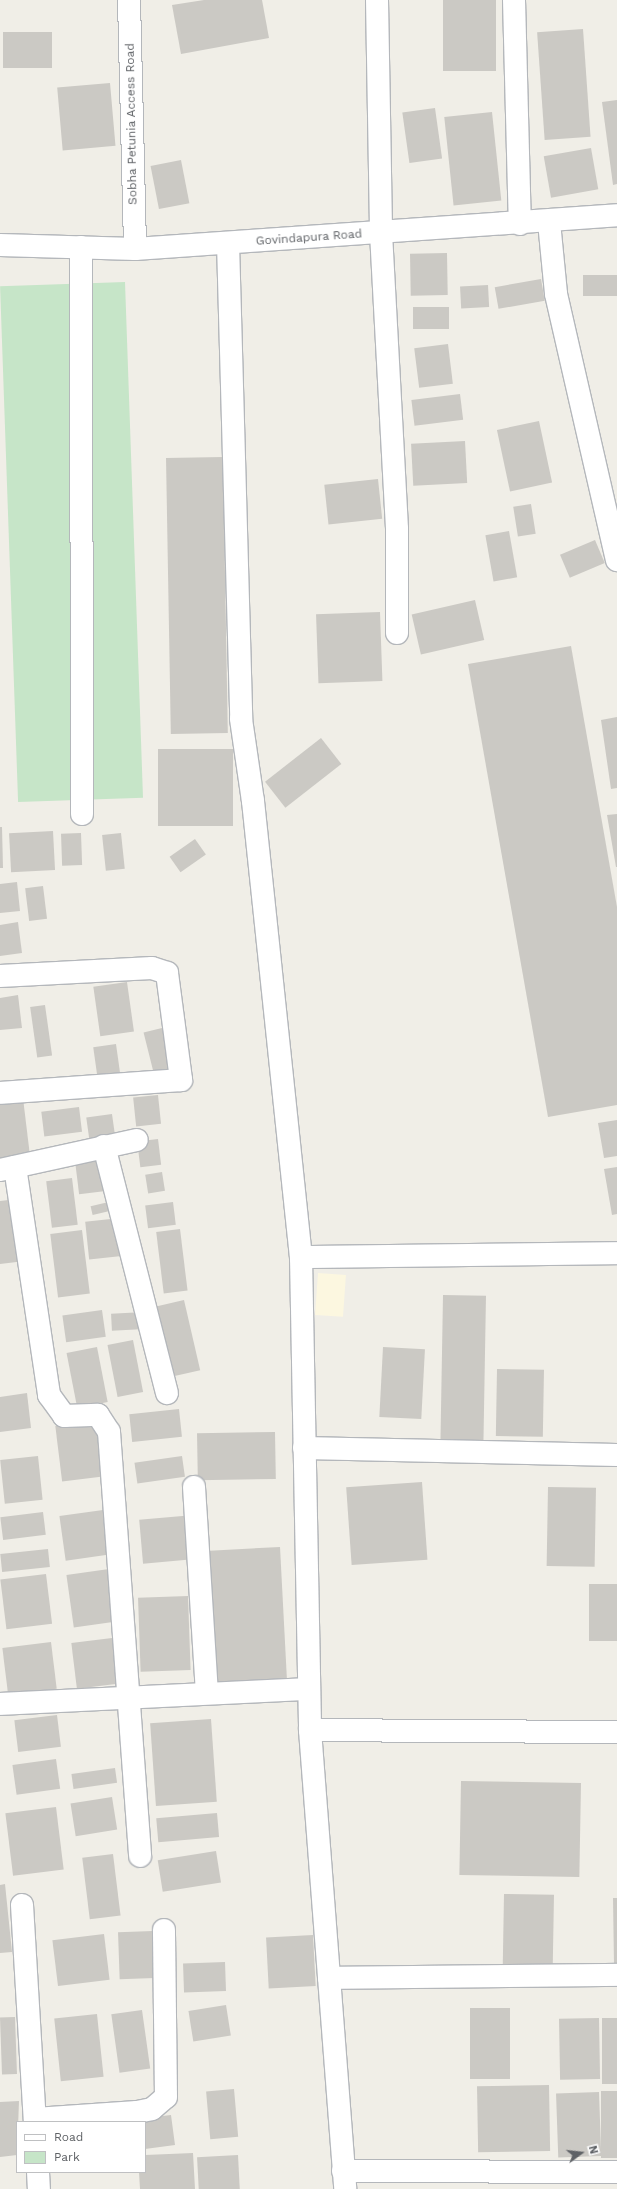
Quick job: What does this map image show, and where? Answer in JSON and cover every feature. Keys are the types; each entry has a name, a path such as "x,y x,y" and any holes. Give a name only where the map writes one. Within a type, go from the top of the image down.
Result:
{"street":[{"name":"Sobha Petunia Access Road","path":"129,0 135,249"},
{"path":"377,0 381,233 397,529 397,633"},
{"path":"514,0 520,224"},
{"name":"Govindapura Road","path":"0,245 135,249 549,222 617,215"},
{"path":"549,222 556,294 617,560"},
{"path":"228,243 241,719 253,801 300,1257 310,1730 344,2180 617,2172"},
{"path":"81,247 82,814"},
{"path":"0,976 152,968 167,973 181,1080 0,1093"},
{"path":"137,1140 8,1168 49,1395 56,1410 64,1416 98,1414 109,1432 126,1697 140,1856"},
{"path":"104,1146 167,1393"},
{"path":"300,1257 617,1253"},
{"path":"304,1448 617,1455"},
{"path":"194,1487 207,1693"},
{"path":"0,1704 310,1689"},
{"path":"310,1730 617,1732"},
{"path":"22,1905 35,2121 137,2112 152,2109 166,2097 164,1930"},
{"path":"329,1978 617,1975"},
{"path":"38,2173 39,2189"}],"shaded area":[{"path":"318,1273 346,1275 343,1317 315,1315"}],"green space":[{"path":"125,282 143,798 18,802 0,286"}],"building":[{"path":"204,0 262,0 269,38 181,54 172,5"},
{"path":"443,0 496,0 496,71 443,71"},
{"path":"583,29 591,137 545,140 537,32"},
{"path":"3,32 52,32 52,68 3,68"},
{"path":"110,83 115,146 63,150 57,88"},
{"path":"617,100 617,184 613,185 602,102"},
{"path":"435,108 442,159 409,163 402,113"},
{"path":"492,112 501,201 454,206 444,117"},
{"path":"591,148 598,189 551,198 544,156"},
{"path":"181,160 189,203 159,209 151,166"},
{"path":"447,253 448,295 411,296 410,254"},
{"path":"583,275 617,275 617,296 583,296"},
{"path":"541,279 545,301 499,309 495,287"},
{"path":"488,285 489,307 461,308 460,286"},
{"path":"413,307 449,307 449,329 413,329"},
{"path":"448,344 453,384 419,388 414,348"},
{"path":"460,394 463,420 415,426 411,400"},
{"path":"539,421 552,483 510,492 497,430"},
{"path":"465,441 467,483 413,486 411,444"},
{"path":"223,457 228,733 171,734 166,458"},
{"path":"378,479 382,519 328,524 324,485"},
{"path":"531,504 536,534 518,536 513,507"},
{"path":"509,531 517,577 494,581 485,535"},
{"path":"595,540 605,563 570,578 560,555"},
{"path":"475,600 484,640 421,655 412,615"},
{"path":"380,612 382,681 318,683 316,614"},
{"path":"571,646 617,907 617,1105 548,1117 468,664"},
{"path":"617,717 617,788 611,789 601,720"},
{"path":"321,738 341,764 285,808 265,782"},
{"path":"158,749 233,749 233,826 158,826"},
{"path":"617,814 617,867 616,867 607,815"},
{"path":"0,827 2,827 3,868 0,868"},
{"path":"53,831 55,870 11,872 9,833"},
{"path":"81,833 82,865 62,866 61,834"},
{"path":"121,833 125,869 106,871 102,835"},
{"path":"195,839 206,855 181,872 170,857"},
{"path":"17,882 20,911 0,913 0,884"},
{"path":"43,886 47,919 29,921 25,888"},
{"path":"18,922 22,953 0,956 0,925"},
{"path":"127,982 134,1032 100,1036 93,987"},
{"path":"18,995 22,1028 0,1030 0,998"},
{"path":"45,1005 52,1056 37,1058 30,1007"},
{"path":"162,1028 172,1069 154,1073 144,1033"},
{"path":"116,1044 121,1079 98,1082 93,1047"},
{"path":"158,1095 161,1124 136,1126 133,1098"},
{"path":"23,1098 30,1156 0,1160 0,1101"},
{"path":"79,1107 82,1132 44,1136 41,1112"},
{"path":"112,1114 115,1136 89,1139 86,1118"},
{"path":"617,1120 617,1156 604,1158 598,1123"},
{"path":"158,1139 161,1165 140,1167 137,1142"},
{"path":"104,1159 108,1191 79,1194 75,1163"},
{"path":"617,1167 617,1214 612,1215 604,1169"},
{"path":"162,1172 165,1191 148,1193 145,1175"},
{"path":"72,1178 78,1225 52,1228 46,1181"},
{"path":"17,1199 25,1261 0,1264 0,1201"},
{"path":"113,1201 115,1210 93,1215 91,1206"},
{"path":"173,1202 176,1225 148,1228 145,1205"},
{"path":"120,1218 124,1256 89,1259 85,1222"},
{"path":"180,1229 188,1291 164,1293 156,1232"},
{"path":"82,1230 90,1294 58,1297 50,1234"},
{"path":"443,1295 486,1296 483,1441 440,1440"},
{"path":"184,1300 200,1370 169,1377 153,1307"},
{"path":"102,1310 106,1337 66,1342 62,1316"},
{"path":"144,1312 145,1329 112,1331 111,1314"},
{"path":"133,1340 143,1392 118,1397 107,1345"},
{"path":"97,1347 108,1402 77,1408 67,1353"},
{"path":"383,1347 425,1349 421,1419 379,1417"},
{"path":"497,1369 544,1370 543,1437 496,1436"},
{"path":"27,1393 31,1428 0,1432 0,1397"},
{"path":"179,1409 182,1437 132,1442 129,1414"},
{"path":"96,1421 103,1477 62,1482 55,1426"},
{"path":"275,1432 276,1479 198,1480 197,1433"},
{"path":"38,1456 43,1500 5,1504 0,1460"},
{"path":"182,1456 185,1477 137,1483 134,1463"},
{"path":"422,1482 427,1560 352,1565 346,1487"},
{"path":"548,1487 596,1488 595,1567 547,1566"},
{"path":"103,1510 109,1555 66,1561 59,1516"},
{"path":"43,1512 46,1535 3,1540 0,1517"},
{"path":"194,1515 198,1559 143,1564 139,1520"},
{"path":"280,1547 287,1684 212,1688 205,1551"},
{"path":"48,1549 50,1567 2,1572 0,1554"},
{"path":"109,1569 116,1621 74,1627 66,1575"},
{"path":"46,1574 52,1624 6,1629 0,1580"},
{"path":"589,1584 617,1584 617,1641 589,1641"},
{"path":"188,1596 191,1670 141,1672 138,1598"},
{"path":"112,1638 118,1684 77,1689 71,1643"},
{"path":"51,1642 57,1689 8,1695 2,1648"},
{"path":"57,1715 61,1747 18,1752 14,1720"},
{"path":"211,1719 217,1802 156,1806 150,1723"},
{"path":"56,1759 60,1789 17,1795 12,1765"},
{"path":"115,1768 117,1783 74,1789 71,1774"},
{"path":"461,1781 581,1783 579,1877 459,1875"},
{"path":"112,1797 117,1830 76,1836 71,1804"},
{"path":"56,1807 64,1870 13,1876 5,1813"},
{"path":"217,1813 219,1837 158,1842 156,1818"},
{"path":"216,1851 221,1883 163,1892 158,1860"},
{"path":"113,1854 121,1916 90,1919 82,1858"},
{"path":"5,1884 12,1952 0,1953 0,1885"},
{"path":"504,1894 554,1895 553,1968 503,1967"},
{"path":"613,1898 617,1898 617,1965 614,1965"},
{"path":"153,1931 155,1978 120,1979 118,1932"},
{"path":"104,1934 110,1980 58,1986 52,1940"},
{"path":"313,1935 316,1986 269,1988 266,1937"},
{"path":"225,1962 226,1991 184,1992 183,1963"},
{"path":"226,2005 231,2036 193,2042 188,2011"},
{"path":"470,2008 510,2008 510,2079 470,2079"},
{"path":"142,2010 150,2068 120,2073 111,2014"},
{"path":"97,2014 104,2077 61,2081 54,2018"},
{"path":"15,2017 17,2074 2,2074 0,2018"},
{"path":"599,2018 600,2079 560,2080 559,2019"},
{"path":"602,2018 617,2018 617,2084 602,2084"},
{"path":"549,2085 550,2151 478,2152 477,2086"},
{"path":"234,2089 238,2137 210,2139 206,2091"},
{"path":"601,2091 617,2091 617,2158 601,2158"},
{"path":"599,2092 601,2156 558,2157 556,2094"},
{"path":"19,2101 18,2121 16,2121 16,2155 0,2157 0,2102"},
{"path":"171,2115 175,2145 146,2149 146,2121 129,2120"},
{"path":"193,2153 195,2189 140,2189 139,2173 146,2173 146,2155"},
{"path":"238,2155 240,2189 199,2189 197,2157"}]}
